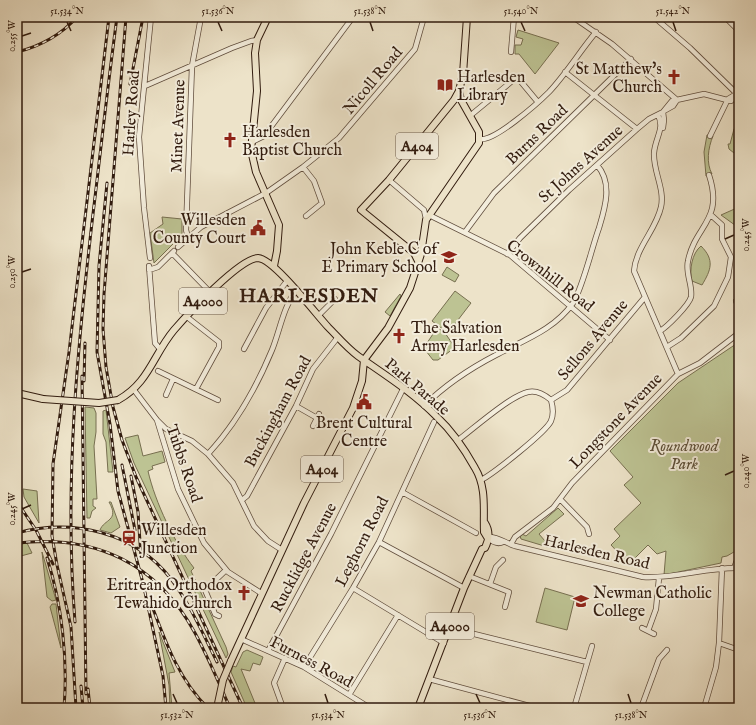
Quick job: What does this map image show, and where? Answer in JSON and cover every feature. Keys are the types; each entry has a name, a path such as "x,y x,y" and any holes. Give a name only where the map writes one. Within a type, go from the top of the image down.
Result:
{"main road":[{"path":"268,17 257,40 255,53 257,91 252,142 252,159 279,225 274,266"},
{"name":"A404","path":"417,252 362,210 389,180 454,100 459,91 463,74 467,17"},
{"name":"A404","path":"217,708 223,680 261,593 353,408 359,393 364,360 386,332 410,288 418,261 417,252 427,217 480,140 479,132 471,115 461,100 459,91"},
{"path":"454,100 461,100"},
{"path":"264,259 277,251"},
{"name":"A4000","path":"17,393 43,399 99,403 118,400 134,390 142,381 160,349 174,330 230,273 251,259 264,259"},
{"name":"Park Parade","path":"264,259 274,266 338,337 364,360 403,389 440,420 470,460 481,480 484,493 485,523 487,533"},
{"name":"A4000","path":"418,708 469,576 482,549 485,548 487,533"}],"street":[{"name":"Harley Road","path":"150,258 139,155 140,122 145,86 151,17"},
{"name":"Minet Avenue","path":"188,237 186,230 192,66 200,17"},
{"path":"252,142 264,136 353,17"},
{"name":"Nicoll Road","path":"178,247 188,237 208,222 266,193 303,167 343,134 414,49 424,17"},
{"path":"511,52 514,17"},
{"path":"573,17 596,32 631,59 677,100 704,94 733,101 738,93 654,17"},
{"path":"725,17 739,31"},
{"path":"480,140 486,140 502,132 548,93 596,32"},
{"path":"145,86 232,48 257,40"},
{"name":"Burns Road","path":"465,232 494,193 631,59"},
{"path":"565,72 637,130"},
{"path":"471,115 517,77 537,101"},
{"path":"710,136 728,99"},
{"name":"St Johns Avenue","path":"507,254 530,227 597,165 649,119 670,108 677,100"},
{"path":"659,136 664,126 663,112"},
{"path":"658,115 662,124 654,154 662,199 661,208 637,255 634,271 678,374"},
{"path":"424,406 463,376 491,358 547,329 570,305 581,282 605,207 605,183 602,172 597,165"},
{"path":"303,167 314,181 322,203 306,216"},
{"path":"660,331 687,306 691,297 686,268 688,258 711,215 714,197 709,175"},
{"path":"389,180 424,210 427,217"},
{"path":"667,347 681,338 714,306 728,278 731,257 722,239 722,225 711,215"},
{"name":"Crownhill Road","path":"427,217 465,232 507,254 570,305 610,340"},
{"path":"160,349 155,343 149,268 158,267 173,252 211,293"},
{"path":"244,349 266,308 287,281"},
{"path":"208,454 237,416 254,388 276,340 287,305 298,292"},
{"name":"Sellons Avenue","path":"457,441 503,406 525,393 536,392 551,400 567,390 610,340 632,310 645,297"},
{"path":"318,316 335,299"},
{"path":"736,301 739,308"},
{"path":"187,317 219,342 218,347 196,390"},
{"name":"Longstone Avenue","path":"513,545 518,535 553,508 572,483 678,374 700,363 739,333"},
{"name":"Buckingham Road","path":"242,500 247,496 296,406 313,369 338,337"},
{"path":"158,371 218,400"},
{"path":"166,395 173,378"},
{"name":"Rucklidge Avenue","path":"268,650 329,539 403,389"},
{"name":"Tubbs Road","path":"134,390 157,420 183,502 204,543 226,570 261,593"},
{"path":"481,480 542,433 552,419 553,413 551,400"},
{"path":"296,406 318,416 312,426"},
{"path":"157,420 166,429 192,441 208,454 233,483 254,526 268,541 282,550"},
{"name":"Leghorn Road","path":"304,667 353,588 378,542 434,422"},
{"path":"402,492 476,533"},
{"path":"560,499 588,527 589,534"},
{"name":"Harlesden Road","path":"487,533 492,542 500,544 503,542 629,575 659,578 722,568 736,568 739,555"},
{"path":"378,542 464,588"},
{"path":"490,584 496,567 503,560"},
{"path":"704,708 714,680 720,643 722,568"},
{"path":"219,616 215,614 205,590 226,570"},
{"path":"469,576 509,592 505,607"},
{"path":"648,631 656,610 659,578"},
{"path":"353,588 444,643"},
{"path":"349,695 398,615"},
{"path":"450,628 587,662"},
{"path":"642,628 654,634"},
{"name":"Furness Road","path":"241,640 268,650 304,667 370,708"},
{"path":"720,643 725,643 739,650"},
{"path":"574,708 592,646"},
{"path":"642,708 658,659 667,650"},
{"path":"283,708 274,683 285,658"},
{"path":"429,679 537,708"}],"green space":[{"path":"518,30 559,43 535,74 519,54 515,54 515,45 521,45 523,39 516,37"},
{"path":"739,122 739,152 734,153 729,149 728,144 730,144 734,129"},
{"path":"707,135 713,136 708,155 712,174 706,176 704,152"},
{"path":"739,207 739,228 721,215"},
{"path":"162,217 182,219 182,235 154,263 150,233 163,224"},
{"path":"701,246 710,261 708,275 702,285 692,281 691,277 693,257"},
{"path":"447,267 459,275 455,282 442,275"},
{"path":"455,291 471,303 448,333 432,321"},
{"path":"400,294 401,296 390,316 385,312"},
{"path":"434,325 445,333 454,346 453,349 438,360 433,360 426,351 425,346 435,331"},
{"name":"Roundwood Park","path":"739,342 739,549 727,556 722,557 721,563 664,575 666,551 657,554 648,545 634,559 631,556 626,561 611,545 620,536 614,529 641,503 624,485 633,477 610,451 678,383"},
{"path":"85,407 94,408 96,413 94,446 97,499 93,499 93,506 96,508 92,511 90,518 87,518"},
{"path":"106,410 113,472 108,472 106,442 103,434 103,411"},
{"path":"138,435 143,456 162,451 165,462 152,466 153,469 148,471 155,496 173,535 194,568 191,571 226,647 228,654 226,658 134,463 125,438"},
{"path":"23,489 37,491 39,523 24,497"},
{"path":"109,502 111,502 120,527 111,533 100,530 102,526 110,519 113,513"},
{"path":"558,508 564,514 539,534 551,548 521,539 520,536 522,534 526,536"},
{"path":"27,543 32,553 17,557 17,553 21,550 20,548 17,549 17,545"},
{"path":"42,552 56,600 52,601 47,597"},
{"path":"545,588 575,597 567,630 536,622"},
{"path":"52,604 56,604 61,648 50,607"},
{"path":"159,632 175,672 169,673 172,708 170,708 169,685"},
{"path":"247,650 263,657 260,665 253,663 250,671 241,669 257,708 247,708 231,672 233,666 236,667 243,652"}],"railway":[{"path":"17,52 34,47 50,39 77,17"},
{"path":"76,708 71,627 52,536 53,464 69,352 109,17"},
{"path":"75,622 71,520 77,367 87,265 117,17"},
{"path":"126,17 104,294 103,329 106,367 113,407 122,440 136,477 243,708"},
{"path":"130,84 143,17"},
{"path":"107,183 99,266 97,352 110,424 118,491 143,583 163,676 166,708"},
{"path":"84,381 85,343"},
{"path":"82,376 86,694"},
{"path":"122,465 135,530"},
{"path":"131,476 138,512 141,557"},
{"path":"17,502 36,530 53,564"},
{"path":"17,533 60,527 81,529 102,533 121,540 140,550 156,563 178,589 196,619 217,662"},
{"path":"17,543 45,541 72,543 98,549 121,558 143,571 162,588 180,609 200,642 230,708"},
{"path":"47,558 57,594 63,632 65,671 64,708"},
{"path":"152,606 168,647 181,673 208,708"},
{"path":"81,686 83,708"},
{"path":"88,689 90,708"}],"place":[{"name":"St Matthew's Church","path":"674,77"},
{"name":"Harlesden Library","path":"445,85"},
{"name":"Harlesden Baptist Church","path":"230,140"},
{"name":"Willesden County Court","path":"258,228"},
{"name":"John Keble C of E Primary School","path":"449,257"},
{"name":"The Salvation Army Harlesden","path":"399,336"},
{"name":"Brent Cultural Centre","path":"364,402"},
{"name":"Willesden Junction","path":"129,538"},
{"name":"Eritrean Orthodox Tewahido Church","path":"244,593"},
{"name":"Newman Catholic College","path":"581,601"}],"district":[{"name":"HARLESDEN","path":"309,295"}]}
